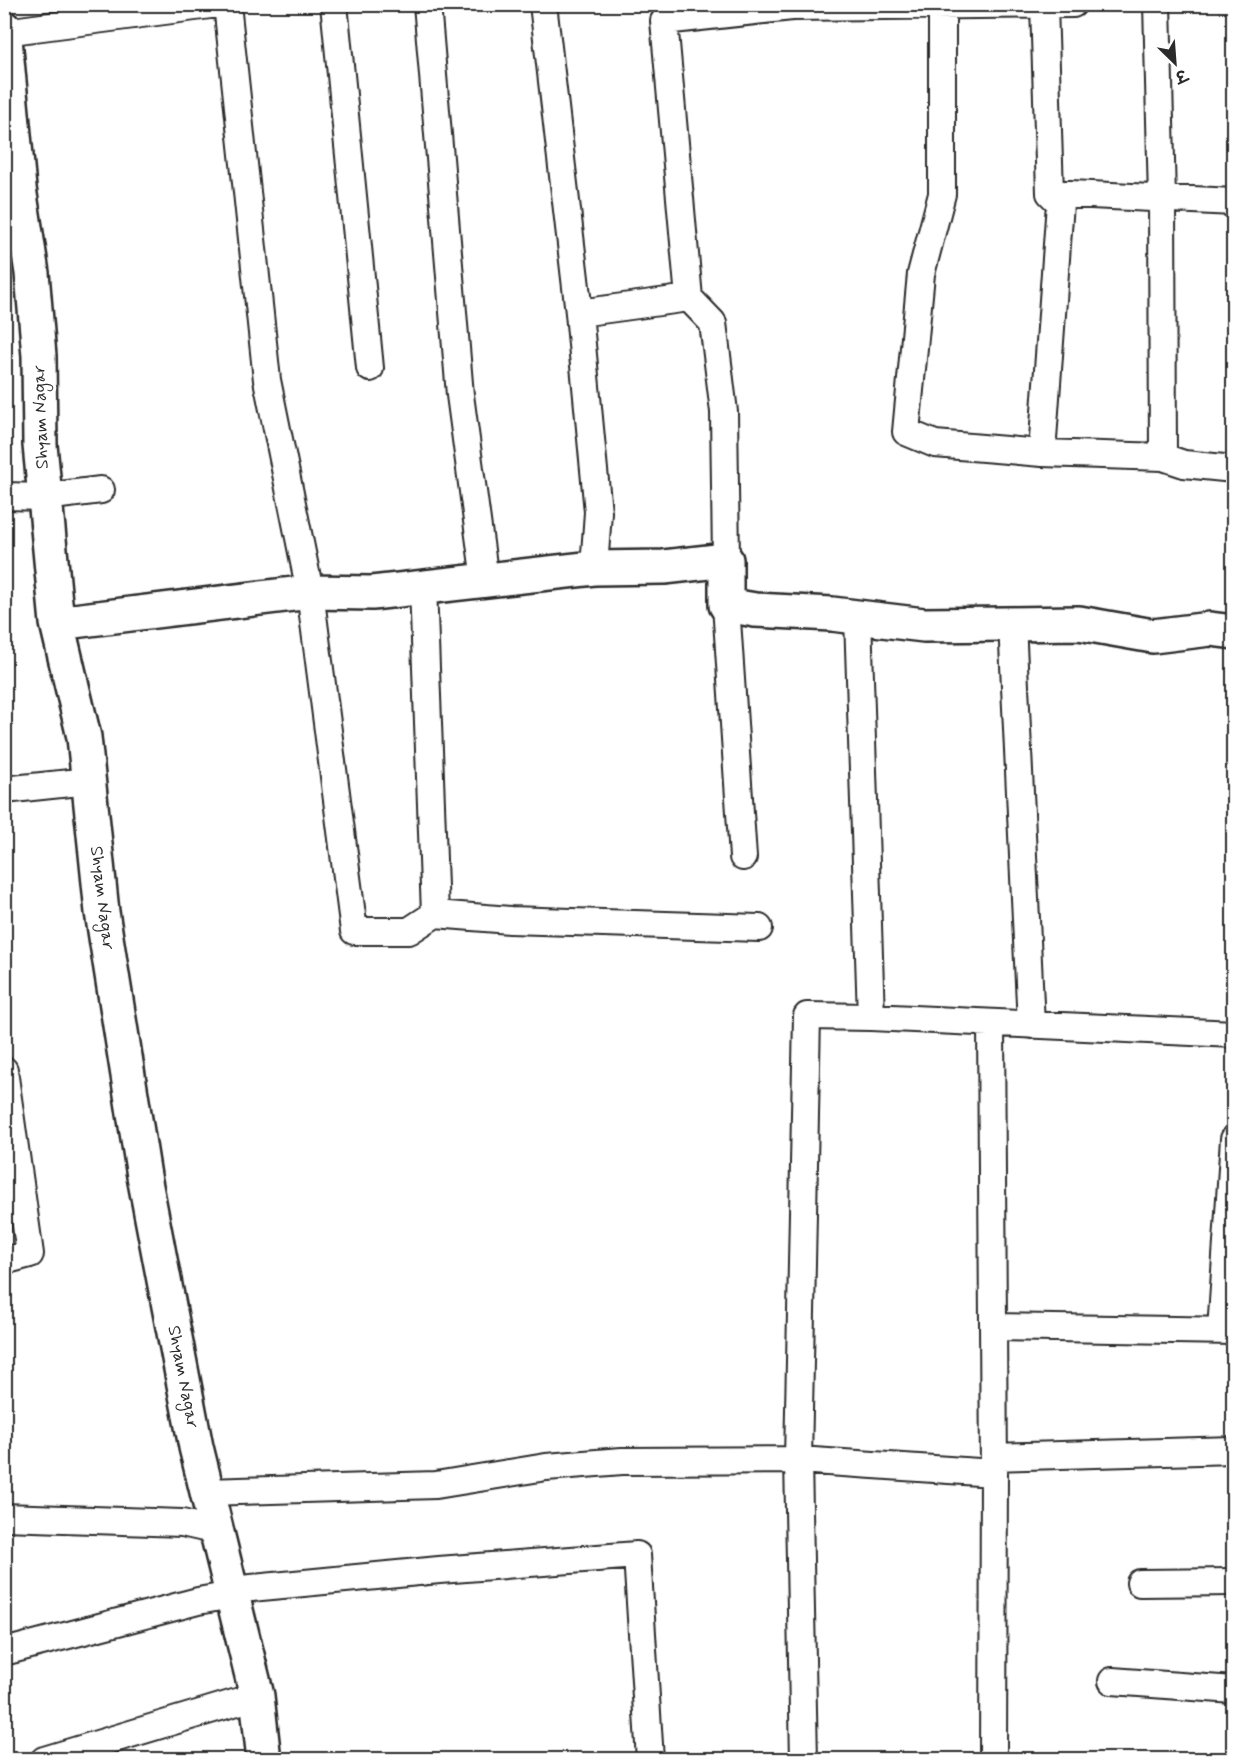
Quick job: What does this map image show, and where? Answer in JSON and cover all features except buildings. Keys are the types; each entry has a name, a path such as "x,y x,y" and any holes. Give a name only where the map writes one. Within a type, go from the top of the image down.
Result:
{"street":[{"path":"5,30 218,4"},
{"path":"227,4 267,380 310,592 354,931 409,931 435,914 510,920 759,928"},
{"path":"334,4 370,368"},
{"path":"427,4 459,382 485,580"},
{"path":"543,4 579,313 598,512 594,568"},
{"path":"743,857 726,605 724,412 713,323 689,298 664,21 792,6 1073,4"},
{"path":"1157,4 1162,199 1163,457"},
{"path":"1042,453 1060,203 1050,193 1044,5"},
{"path":"942,6 942,194 921,274 906,432 935,444 1042,453 1163,457 1184,464 1233,469"},
{"name":"Shyam Nagar","path":"5,30 9,146 19,188 32,273 39,356 40,446 57,623 84,737 102,912 144,1176 196,1447 257,1696 264,1760"},
{"path":"1050,193 1233,202"},
{"path":"579,313 689,298"},
{"path":"4,496 44,496 101,490"},
{"path":"57,623 310,592 372,593 594,568 664,567 726,560"},
{"path":"423,586 435,914"},
{"path":"726,605 755,610 924,624 1080,623 1153,636 1210,629 1233,632"},
{"path":"858,617 871,1017"},
{"path":"1012,623 1031,1024"},
{"path":"4,790 88,781"},
{"path":"804,1760 798,1460 807,1016 1233,1034"},
{"path":"991,1023 994,1465 993,1760"},
{"path":"4,1070 30,1254 4,1261"},
{"path":"993,1327 1227,1331 1233,1139"},
{"path":"207,1492 436,1485 546,1467 622,1461 798,1460 994,1465 1233,1450"},
{"path":"4,1517 182,1523 217,1531"},
{"path":"4,1652 232,1592 439,1569 638,1555 650,1760"},
{"path":"1140,1583 1233,1582"},
{"path":"1112,1681 1233,1690"},
{"path":"44,1760 257,1696"}]}
